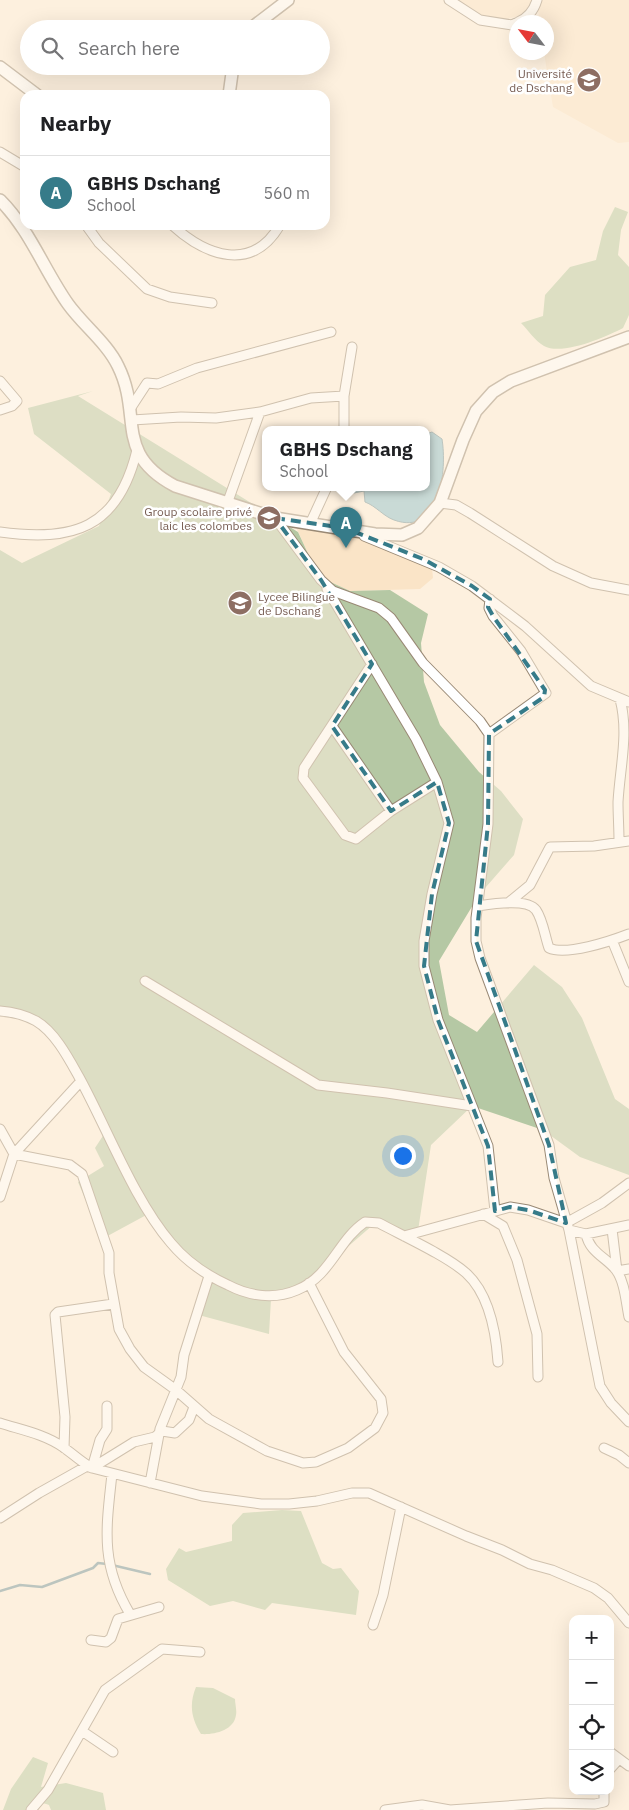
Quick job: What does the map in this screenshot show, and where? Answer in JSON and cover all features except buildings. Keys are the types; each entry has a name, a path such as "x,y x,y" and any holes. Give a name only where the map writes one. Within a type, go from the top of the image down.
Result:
{"street":[{"path":"262,20 288,0"},
{"path":"449,0 480,20 509,25"},
{"path":"528,15 535,7 537,0"},
{"path":"0,67 30,90"},
{"path":"230,90 232,75"},
{"path":"0,152 20,164"},
{"path":"0,200 20,222"},
{"path":"0,532 29,536 58,535 81,530 100,516 116,499 131,474 136,450 127,386 118,364 69,305 50,278 24,230"},
{"path":"90,230 99,243 147,289 170,297 212,303"},
{"path":"179,230 201,247 223,256 259,248 273,238 277,230"},
{"path":"131,415 147,383 158,384 196,368 330,332"},
{"path":"136,450 148,467 175,486 227,504 274,518 375,534 402,535 418,528 440,503 463,440 476,412 493,392 511,382 629,337"},
{"path":"344,426 344,396 352,347"},
{"path":"0,381 17,401 12,406 0,410"},
{"path":"131,415 216,418 260,412 312,398 344,396"},
{"path":"227,504 260,412"},
{"path":"310,524 325,491"},
{"path":"440,503 456,505 553,566 591,583 629,590"},
{"path":"274,518 321,580 416,738 437,782 449,823 432,894 424,941 424,966 438,1020 488,1146 495,1211"},
{"path":"345,528 439,567 490,599 525,626 591,686 629,702"},
{"path":"321,580 333,591 379,608 390,618 423,662 480,721 489,734 488,824 478,906 476,941 480,958 548,1144 554,1178 568,1227 600,1386 611,1403 629,1422"},
{"path":"489,734 546,693 521,651 493,616 489,608 490,599"},
{"path":"372,664 304,768 303,778 345,835 356,839 391,811 437,782"},
{"path":"619,841 618,802 625,743 623,710 620,699"},
{"path":"332,726 391,811"},
{"path":"508,902 530,885 550,847 594,846 629,841"},
{"path":"478,906 508,902 528,905 536,910 549,948 558,952 612,940 629,934"},
{"path":"612,940 629,982"},
{"path":"144,981 318,1085 472,1106"},
{"path":"0,1010 15,1012 36,1021 47,1030 69,1058 152,1217 170,1242 210,1276 254,1296 294,1291 309,1283 325,1270 355,1229 365,1222 379,1223 466,1274 482,1295 496,1339 498,1362"},
{"path":"0,1196 14,1154 81,1081"},
{"path":"0,1129 14,1154 70,1165 82,1174 109,1253 113,1304 119,1329 144,1367 176,1390 209,1419 267,1451 303,1463 316,1462 348,1448 375,1428 383,1413 381,1399 344,1352 309,1283"},
{"path":"568,1227 629,1183"},
{"path":"404,1236 510,1207 528,1210 586,1234 629,1224"},
{"path":"483,1214 504,1226 517,1260 536,1334 538,1377"},
{"path":"612,1229 617,1271 622,1284 629,1317"},
{"path":"586,1234 588,1242 596,1253 617,1271"},
{"path":"617,1271 629,1269"},
{"path":"150,1482 159,1435 176,1390 184,1355 210,1276"},
{"path":"64,1448 65,1417 55,1315 58,1312 113,1304"},
{"path":"92,1468 100,1449 100,1440 107,1429 106,1406"},
{"path":"92,1468 134,1442 159,1435 162,1431 175,1433 189,1420 194,1407"},
{"path":"0,1423 36,1433 64,1448 77,1460 92,1468"},
{"path":"604,1448 619,1455 629,1463"},
{"path":"0,1518 39,1493 88,1466 112,1474 237,1502 289,1504 318,1501 352,1493 370,1493 466,1536 494,1546 530,1564 552,1570 594,1588 608,1598 629,1623"},
{"path":"112,1474 107,1554 112,1580 130,1614"},
{"path":"373,1625 382,1595 400,1507"},
{"path":"91,1640 106,1642 111,1638 118,1619 159,1607"},
{"path":"31,1810 48,1790 105,1690 162,1649 200,1652"},
{"path":"82,1731 113,1752"},
{"path":"614,1755 629,1766"},
{"path":"614,1764 619,1758"},
{"path":"385,1810 422,1805 450,1810 548,1803 595,1804 604,1802 604,1795"}],"highlighted area":[{"path":"275,518 345,528 423,559 472,586 490,599 488,607 493,616 545,690 544,697 489,734 488,824 476,941 549,1145 566,1223 528,1210 510,1207 495,1211 488,1146 438,1020 424,966 432,894 449,823 437,782 391,811 332,726 372,664 321,580"}],"shaded area":[{"path":"454,0 535,0 524,15 509,15 509,18 497,21 465,9"},
{"name":"Université de Dschang","path":"536,0 629,0 629,142 618,143 553,107 545,60 554,60 554,15 539,15"},
{"path":"296,527 346,530 432,568 433,578 420,589 350,591 324,579 311,560"}],"green space":[{"path":"615,207 628,212 621,230 618,255 629,267 629,315 623,328 606,336 572,347 562,349 544,346 521,323 543,316 545,295 570,267 596,260 603,231"},
{"path":"93,391 78,396 298,532 311,560 324,579 350,591 390,590 428,614 421,643 424,682 440,725 479,772 501,791 523,819 514,855 479,895 439,961 449,1015 477,1032 534,965 562,987 582,1018 615,1099 629,1109 629,1175 580,1157 543,1130 472,1106 431,1145 416,1244 374,1224 344,1250 312,1288 283,1299 271,1299 269,1334 195,1314 211,1278 184,1256 150,1213 102,1239 78,1182 104,1166 95,1148 108,1128 45,1028 17,1013 0,1012 0,550 22,563 99,526 111,494 34,434 28,408"},
{"path":"282,1510 301,1511 322,1563 333,1569 341,1568 359,1591 356,1615 272,1603 265,1610 233,1601 210,1606 168,1580 166,1569 179,1548 186,1552 232,1541 232,1525 243,1513"},
{"path":"196,1687 213,1688 235,1699 236,1715 231,1725 217,1733 201,1734 192,1711 192,1699"},
{"path":"33,1757 48,1763 41,1787 66,1783 103,1793 106,1810 51,1810 49,1805 41,1803 30,1810 3,1810 11,1789"}],"water":[{"path":"432,432 442,439 443,452 443,467 438,497 431,510 422,519 410,523 394,520 365,502 364,491 430,491 430,433"}],"waterway":[{"path":"0,1591 20,1585 42,1587 93,1568 98,1563 107,1564"},
{"path":"112,1565 150,1574"}],"place":[{"name":"Université de Dschang","path":"589,80"},
{"name":"Group scolaire privé laic les colombes","path":"269,518"},
{"name":"GBHS Dschang","path":"346,548"},
{"name":"Lycee Bilingue de Dschang","path":"240,603"}]}
